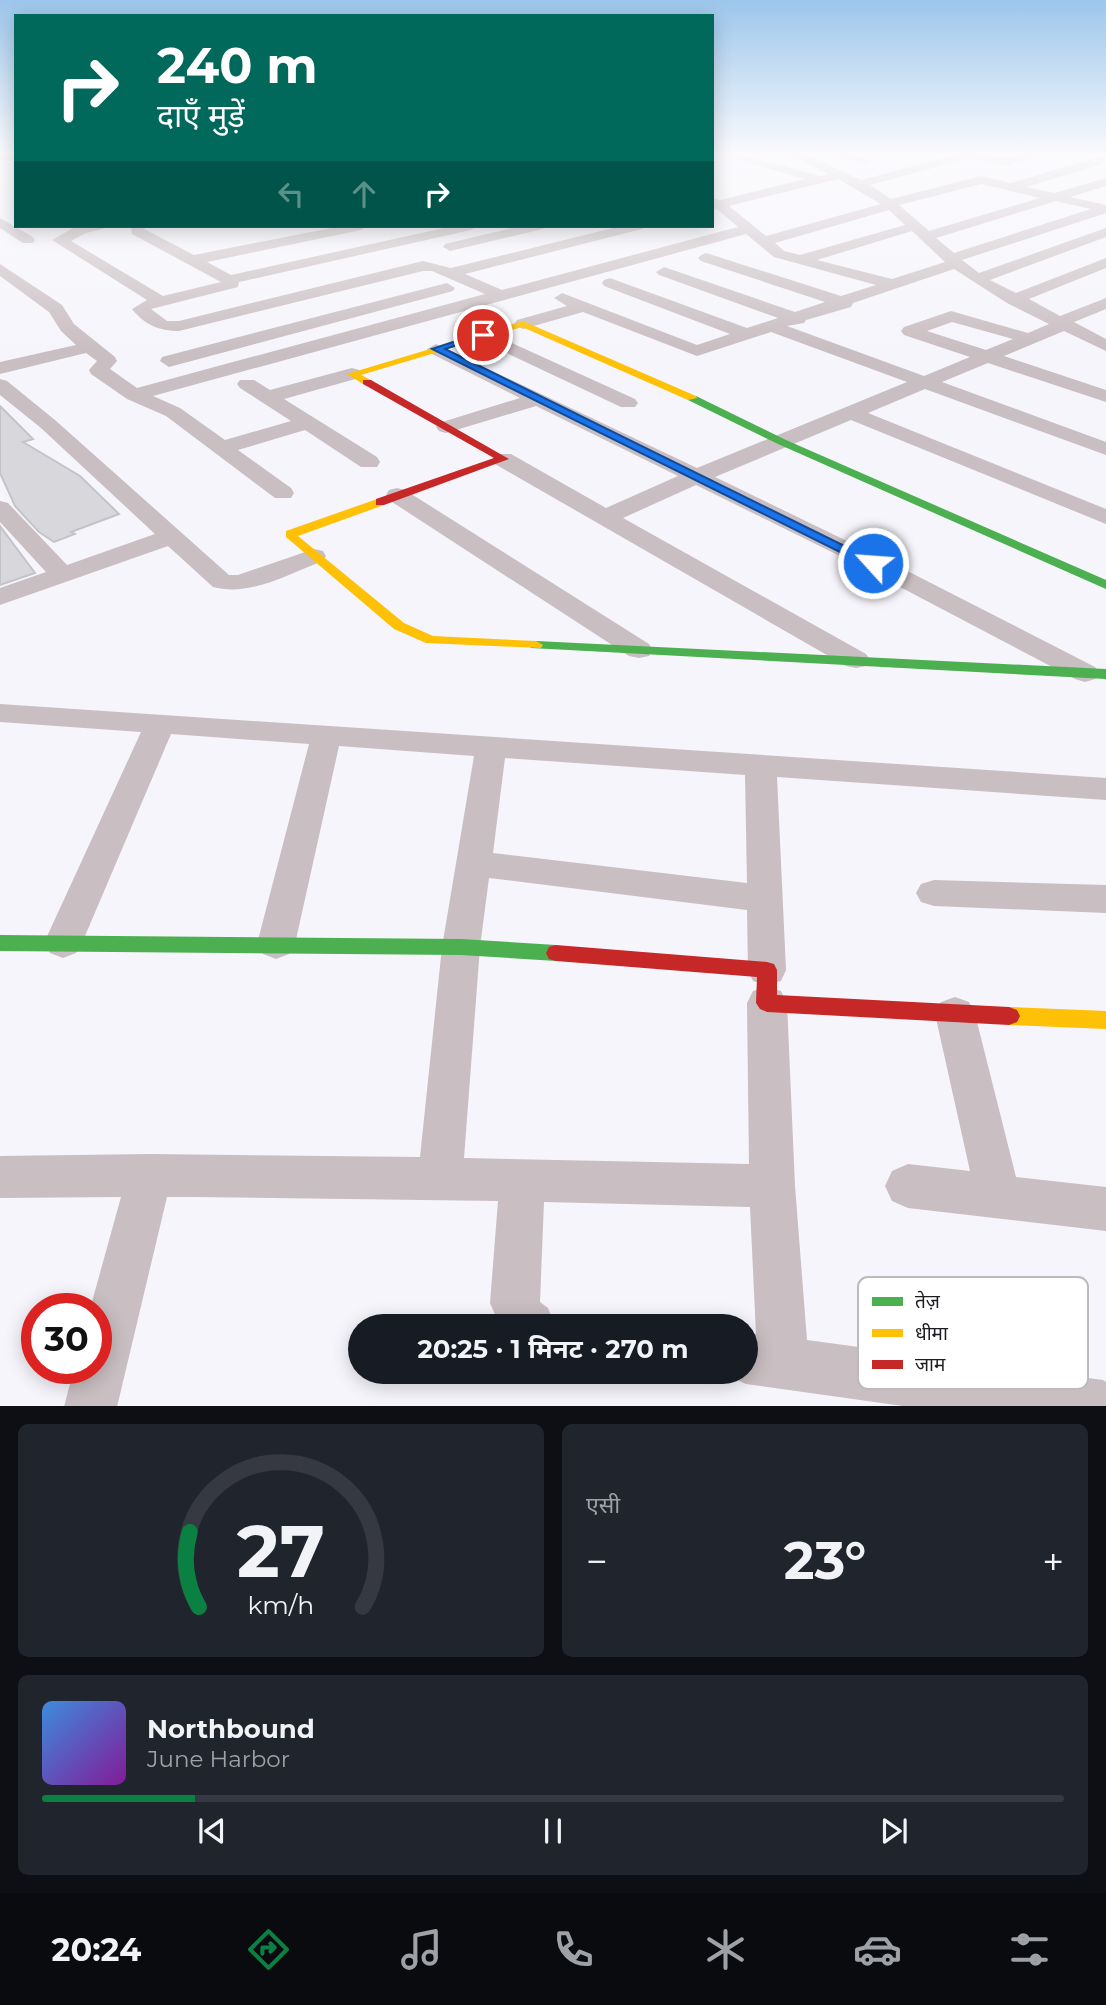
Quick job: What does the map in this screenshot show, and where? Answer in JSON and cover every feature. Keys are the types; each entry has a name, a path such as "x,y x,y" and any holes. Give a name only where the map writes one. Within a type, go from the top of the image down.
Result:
{"street":[{"path":"738,219 750,226 762,242 779,254 895,285"},
{"path":"762,242 841,219"},
{"path":"907,219 977,279 1106,346"},
{"path":"800,260 970,219"},
{"path":"562,298 690,350 705,350 845,303 954,261 1078,219"},
{"path":"134,395 750,226"},
{"path":"3,227 29,240"},
{"path":"87,228 59,240 160,301"},
{"path":"136,228 232,284 140,306 140,309 163,326 170,328 423,266 435,267 501,295"},
{"path":"194,260 351,228"},
{"path":"393,228 484,264"},
{"path":"229,280 462,228"},
{"path":"443,248 529,228"},
{"path":"450,273 628,228"},
{"path":"977,279 1106,232"},
{"path":"706,258 845,303"},
{"path":"1013,300 1106,263"},
{"path":"0,269 56,309 67,327 108,361 98,370 134,395 173,412 283,493"},
{"path":"654,299 747,271"},
{"path":"664,272 798,319"},
{"path":"169,361 471,282"},
{"path":"610,283 749,335"},
{"path":"605,517 695,477 1030,339 1106,303"},
{"path":"268,397 582,307"},
{"path":"1030,339 951,316 910,331 1106,396"},
{"path":"523,324 654,380 782,442 1106,585"},
{"path":"774,327 1106,449"},
{"path":"483,335 628,403"},
{"path":"5,362 89,347"},
{"path":"436,349 1096,673"},
{"path":"352,374 856,660"},
{"path":"247,384 369,462"},
{"path":"0,385 10,404 222,582 230,584 314,556"},
{"path":"446,427 537,399"},
{"path":"851,413 1106,517"},
{"path":"222,448 308,423"},
{"path":"503,459 291,534 292,537 399,626 431,640 1096,673"},
{"path":"397,495 639,650"},
{"path":"0,508 11,535 62,575"},
{"path":"0,597 171,537"},
{"path":"0,713 1106,789"},
{"path":"63,943 160,724"},
{"path":"276,944 326,736"},
{"path":"440,1178 461,947 491,747"},
{"path":"761,766 772,1186 764,1360 858,1373"},
{"path":"474,863 765,899"},
{"path":"934,893 1106,900"},
{"path":"0,943 461,947 633,957 767,987 955,1014 1106,1020"},
{"path":"955,1014 998,1196"},
{"path":"0,1177 150,1175 440,1178 772,1186"},
{"path":"90,1406 150,1175"},
{"path":"520,1314 515,1303 522,1180"},
{"path":"908,1186 1106,1209"},
{"path":"978,1389 1103,1406"}],"building":[{"path":"0,406 33,439 23,442 80,476 119,514 71,532 75,534 54,542 39,532 15,506 0,473"},
{"path":"0,526 35,573 0,585"}],"traffic: fast":[{"path":"692,398 782,442 1106,585"},
{"path":"536,645 1106,674"},
{"path":"0,943 461,947 556,953"}],"traffic: slow":[{"path":"367,382 352,374 523,324 692,398"},
{"path":"380,502 291,534 292,537 399,626 431,640 536,645"},
{"path":"1009,1016 1106,1020"}],"traffic: jam":[{"path":"367,382 503,459 380,502"},
{"path":"556,953 767,970 767,1003 1009,1016"}],"route":[{"path":"483,335 436,349 873,563"}]}
